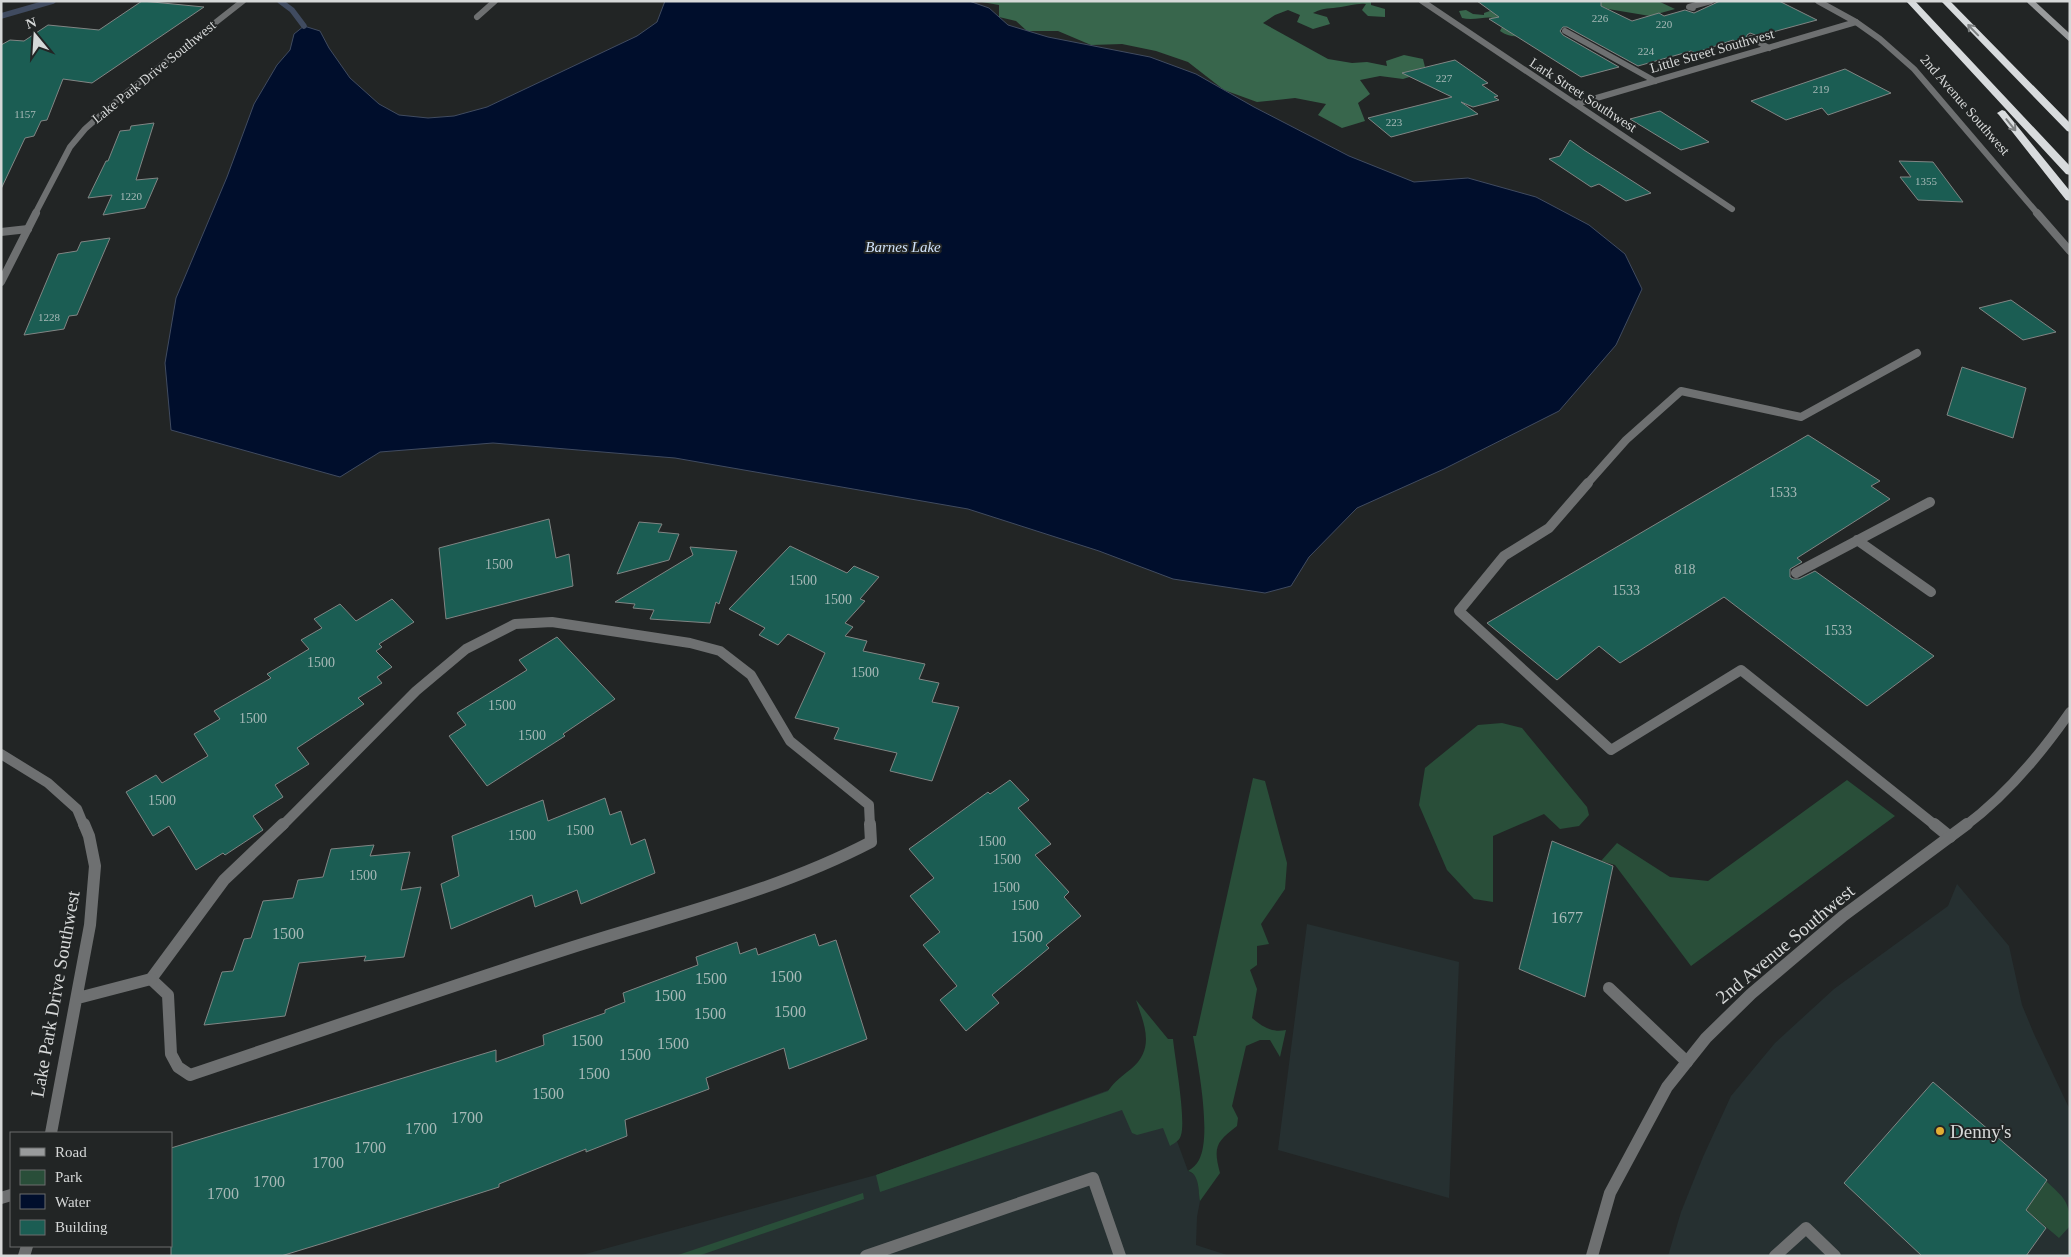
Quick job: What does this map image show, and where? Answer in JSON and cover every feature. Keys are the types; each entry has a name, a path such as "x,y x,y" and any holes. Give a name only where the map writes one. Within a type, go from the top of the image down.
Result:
{"highway":[{"path":"1910,1 2070,172"},
{"path":"1945,1 2070,129"},
{"path":"1962,57 1981,88 2070,198"},
{"path":"2001,58 2039,87 2070,115"}],"main road":[{"path":"2030,1 2070,38"}],"street":[{"name":"Lake Park Drive Southwest","path":"1,282 58,167 70,147 85,129 122,96 243,1"},
{"path":"476,17 495,1"},
{"name":"Lark Street Southwest","path":"1422,1 1732,210"},
{"path":"1693,8 1690,7 1711,1"},
{"name":"2nd Avenue Southwest","path":"1818,1 1856,22 1892,48 1914,69 2070,250"},
{"name":"Little Street Southwest","path":"1576,104 1856,22"},
{"path":"1565,31 1655,81"},
{"path":"1751,38 1769,48"},
{"path":"1,232 28,228"},
{"path":"1917,353 1801,417 1681,391 1626,440 1549,528 1504,556 1459,611 1611,750 1741,670 1950,837"},
{"path":"1796,572 1930,502"},
{"path":"1856,540 1931,592"},
{"path":"78,998 150,979 224,880 311,798 416,691 466,649 515,624 552,622 690,643 720,652 751,675 790,741 869,805 871,842 844,858 765,889 627,930 190,1075 178,1067 171,1054 168,995 150,979"},
{"name":"2nd Avenue Southwest","path":"1593,1255 1610,1193 1667,1087 1706,1038 1751,994 1843,916 1992,806 2044,749 2070,712"},
{"name":"Lake Park Drive Southwest","path":"1,754 48,783 77,809 89,836 95,866 90,925 78,998 51,1132"},
{"path":"1609,988 1687,1062"},
{"path":"866,1256 1094,1178 1120,1256"},
{"path":"1775,1256 1806,1228 1835,1256"}],"shaded area":[{"path":"1957,884 2009,946 2022,1005 2070,1110 2070,1256 1668,1256 1681,1212 1703,1157 1731,1096 1775,1043 1834,989 1948,906"},
{"path":"1307,924 1459,962 1449,1198 1278,1150"},
{"path":"1152,1074 1177,1135 1177,1141 1188,1171 1197,1176 1200,1201 1197,1217 1196,1245 1230,1256 578,1256 876,1175"}],"green space":[{"path":"976,1 1375,1 1371,2 1371,5 1385,9 1385,17 1368,16 1362,10 1366,4 1359,4 1324,9 1313,13 1327,17 1330,24 1313,29 1297,22 1300,15 1288,10 1275,15 1263,23 1328,59 1352,63 1367,62 1387,66 1386,61 1404,55 1423,59 1425,67 1414,70 1419,74 1403,79 1380,76 1360,80 1370,94 1358,103 1365,121 1342,128 1318,115 1326,104 1295,98 1257,102 1224,90 1188,62 1156,51 1122,44 1091,45 1058,31 1027,31 1016,21 999,17 999,5"},
{"path":"1519,1 1658,1 1675,9 1650,16 1608,9 1599,5 1521,36 1507,35 1500,31 1502,27 1492,18 1462,18 1459,11 1466,10 1473,14 1484,15 1484,13"},
{"path":"1502,723 1522,728 1587,807 1589,815 1579,826 1560,829 1544,814 1493,836 1493,902 1474,899 1447,870 1419,805 1425,768 1478,725"},
{"path":"1253,778 1265,781 1287,863 1285,889 1261,924 1269,944 1257,946 1257,965 1250,970 1257,989 1252,1018 1276,1031 1286,1030 1280,1057 1270,1040 1260,1040 1246,1046 1232,1106 1238,1118 1237,1126 1224,1136 1218,1146 1217,1157 1220,1173 1200,1201 1197,1179 1188,1171 1199,1160 1203,1149 1204,1134 1203,1100 1193,1036 1196,1036"},
{"path":"1847,780 1895,816 1691,966 1615,865 1601,861 1617,843 1670,877 1708,881"},
{"path":"1136,1000 1168,1039 1173,1039 1182,1116 1181,1135 1175,1143 1170,1146 1163,1128 1137,1135 1132,1133 1122,1110 880,1192 876,1175 1108,1091 1138,1061 1146,1045 1145,1028"},
{"path":"2046,1181 2062,1196 2069,1211 2070,1226 2059,1238 2026,1210"},
{"path":"863,1193 864,1199 698,1256 675,1256"}],"water":[{"name":"Barnes Lake","path":"665,1 969,1 989,8 1008,25 1048,37 1150,57 1196,74 1254,107 1349,156 1414,182 1468,178 1536,197 1589,225 1625,254 1642,289 1616,345 1559,411 1444,469 1357,508 1309,557 1291,586 1265,593 1173,579 1099,551 968,509 675,458 493,443 380,452 340,477 171,430 165,363 176,298 227,177 254,104 277,65 290,50 294,34 304,26 320,31 329,48 350,78 379,104 399,115 428,118 454,116 487,107 637,36 657,22"}],"building":[{"path":"142,1 204,7 92,83 63,79 47,120 41,121 34,136 25,138 1,189 1,45 10,40 24,41 48,25 99,30"},
{"path":"1477,1 1601,1 1601,6 1632,21 1659,13 1664,16 1685,10 1694,13 1720,1 1779,1 1817,20 1758,36 1750,33 1747,35 1746,40 1737,42 1733,40 1695,53 1691,51 1638,66 1567,27 1563,27 1560,31 1563,35 1619,67 1581,77 1489,19 1499,17"},
{"path":"1455,60 1488,83 1482,85 1498,96 1494,97 1499,100 1473,107 1461,102 1478,114 1391,137 1368,118 1452,97 1402,73"},
{"path":"1845,69 1891,93 1828,115 1822,108 1786,120 1751,101"},
{"path":"1660,111 1709,142 1681,150 1630,119"},
{"path":"154,123 136,180 158,178 145,208 103,215 112,195 88,198 106,161 108,161 120,131 130,130 131,126"},
{"path":"1570,140 1651,193 1626,201 1599,184 1591,187 1549,159 1560,156"},
{"path":"1899,161 1933,162 1963,202 1918,200 1900,177 1911,177"},
{"path":"110,238 77,315 69,316 64,329 24,335 58,254 77,251 81,242"},
{"path":"2011,300 2056,332 2023,340 1979,308"},
{"path":"1962,367 2026,388 2013,438 1947,415"},
{"path":"1808,435 1880,481 1871,486 1890,499 1797,558 1802,562 1790,569 1790,577 1799,579 1815,571 1934,656 1867,706 1724,597 1620,663 1599,646 1557,680 1487,623"},
{"path":"549,519 556,558 569,554 573,586 446,619 439,548"},
{"path":"639,522 662,524 658,532 679,534 669,560 617,574"},
{"path":"790,546 847,573 854,566 879,577 860,599 865,601 845,623 853,627 845,636 867,641 863,651 925,664 919,679 939,683 932,702 959,707 932,781 890,771 897,753 834,739 839,728 795,718 825,653 788,634 778,645 759,635 765,628 729,609"},
{"path":"690,547 737,551 719,604 716,602 710,623 650,619 654,610 633,608 635,604 615,602 693,555"},
{"path":"392,599 414,622 379,644 382,647 376,651 392,667 377,677 382,683 358,698 364,704 297,748 309,764 275,785 283,797 253,816 263,830 225,855 223,853 196,870 169,826 153,836 126,792 156,775 162,783 208,756 194,734 220,719 214,711 271,678 267,674 309,649 301,640 322,628 314,619 340,604 356,621"},
{"path":"557,637 615,699 563,734 565,736 487,786 449,736 466,725 457,713 527,670 519,660"},
{"path":"1010,780 1029,800 1018,808 1051,844 1035,855 1069,892 1064,897 1081,916 1046,945 1049,948 992,995 999,1003 966,1031 940,1000 957,986 923,945 940,932 910,896 934,878 909,849 988,792 990,794"},
{"path":"605,798 610,815 621,811 631,845 645,839 655,873 581,904 577,890 535,907 532,895 451,929 441,884 459,876 452,836 543,800 548,821"},
{"path":"1552,841 1613,866 1585,997 1519,969"},
{"path":"374,845 370,856 410,852 401,890 421,887 404,957 364,961 366,956 299,963 285,1016 204,1025 222,972 233,971 244,939 251,938 263,901 293,898 298,880 323,877 331,849"},
{"path":"815,934 819,946 836,940 867,1039 789,1069 784,1048 706,1078 709,1089 625,1120 627,1136 586,1152 586,1149 499,1184 499,1187 327,1242 281,1256 171,1256 172,1148 496,1050 496,1062 544,1045 543,1035 605,1013 605,1010 625,1002 623,993 698,965 696,957 737,942 740,954 756,948 758,955"},
{"name":"Denny's","path":"1933,1082 2047,1180 2026,1210 2046,1228 2026,1256 1922,1256 1844,1183"}],"waterway":[{"path":"1,16 53,1"},
{"path":"280,1 292,10 304,26"}],"place":[{"name":"Denny's","path":"1940,1131"}]}
